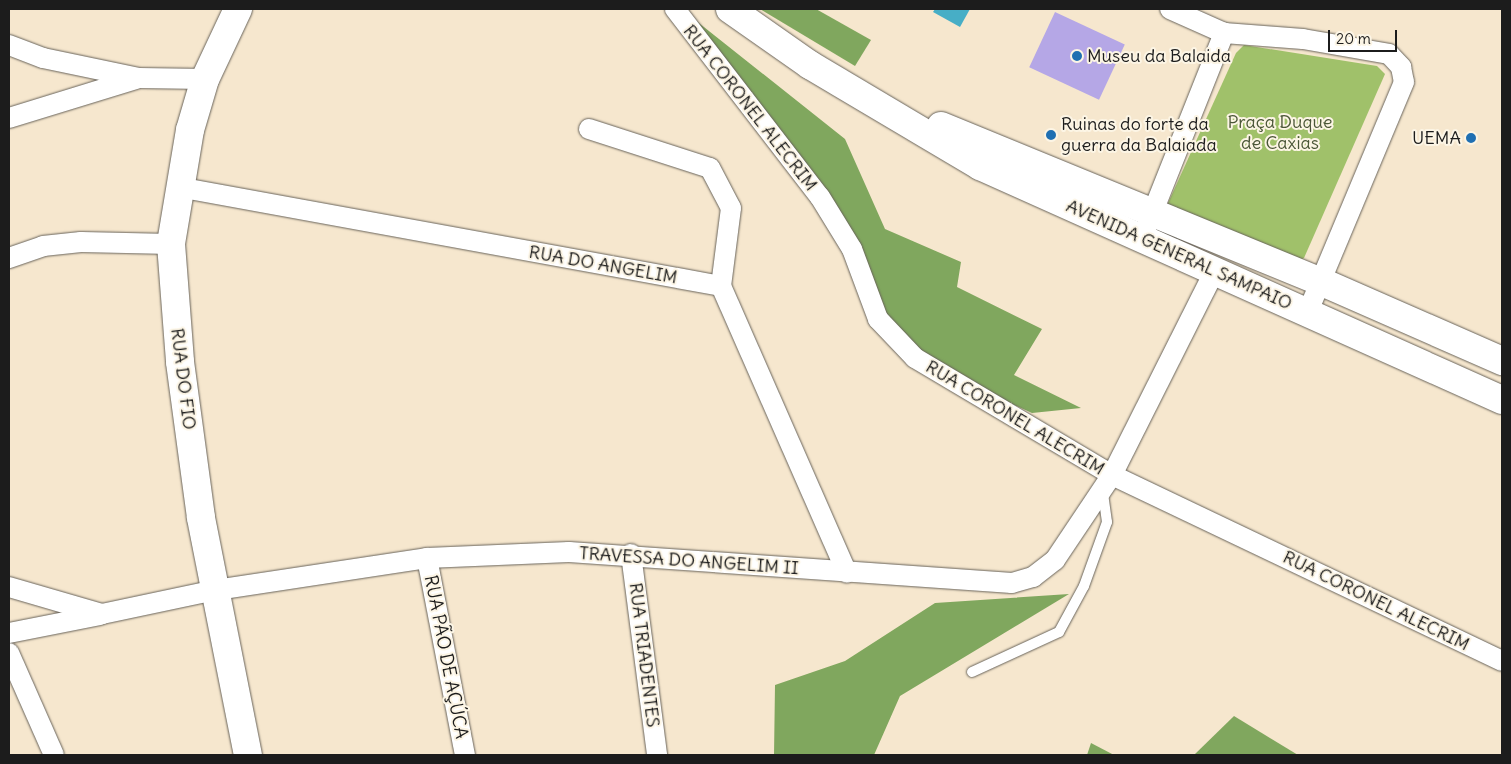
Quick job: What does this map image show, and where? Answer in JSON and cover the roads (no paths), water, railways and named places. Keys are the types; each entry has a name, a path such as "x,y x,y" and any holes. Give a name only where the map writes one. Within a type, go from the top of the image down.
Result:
{"street":[{"name":"RUA DO FIO","path":"238,9 205,79 178,187 171,244 180,362 216,590 248,755"},
{"name":"RUA CORONEL ALECRIM","path":"675,9 770,127 836,221 878,319 895,340 915,358 1107,482 1502,661"},
{"name":"AVENIDA GENERAL SAMPAIO","path":"730,9 810,65 863,94 1147,227 1322,282 1502,361"},
{"path":"1170,9 1224,32 1303,39 1389,54 1401,67 1404,82 1308,312"},
{"path":"1147,227 1224,32"},
{"path":"9,45 43,58 139,78 205,79"},
{"path":"9,118 139,78"},
{"path":"589,129 710,168 731,208 722,286 847,573"},
{"name":"RUA DO ANGELIM","path":"178,187 722,286"},
{"name":"AVENIDA GENERAL SAMPAIO","path":"1147,227 1214,272 1308,312 1502,400"},
{"path":"9,255 43,246 82,242 171,244"},
{"name":"TRAVESSA DO ANGELIM II","path":"9,633 216,590 427,558 516,552 630,554 847,573 1012,583 1033,577 1055,560 1107,482 1214,272"},
{"name":"RUA TRIADENTES","path":"630,554 657,755"},
{"name":"RUA PÃO DE AÇÚCA","path":"427,558 465,755"},
{"path":"9,586 102,614"},
{"path":"9,653 54,755"}],"lane":[{"path":"972,672 1058,632 1084,586 1107,522 1107,482"}],"water":[{"path":"935,9 970,9 960,27 933,12"}],"place":[{"name":"Museu da Balaida","path":"1077,56"},
{"name":"Ruinas do forte da guerra da Balaiada","path":"1051,135"},
{"name":"UEMA","path":"1471,138"}],"park label":[{"name":"Praça Duque de Caxias","path":"1280,133"}]}
